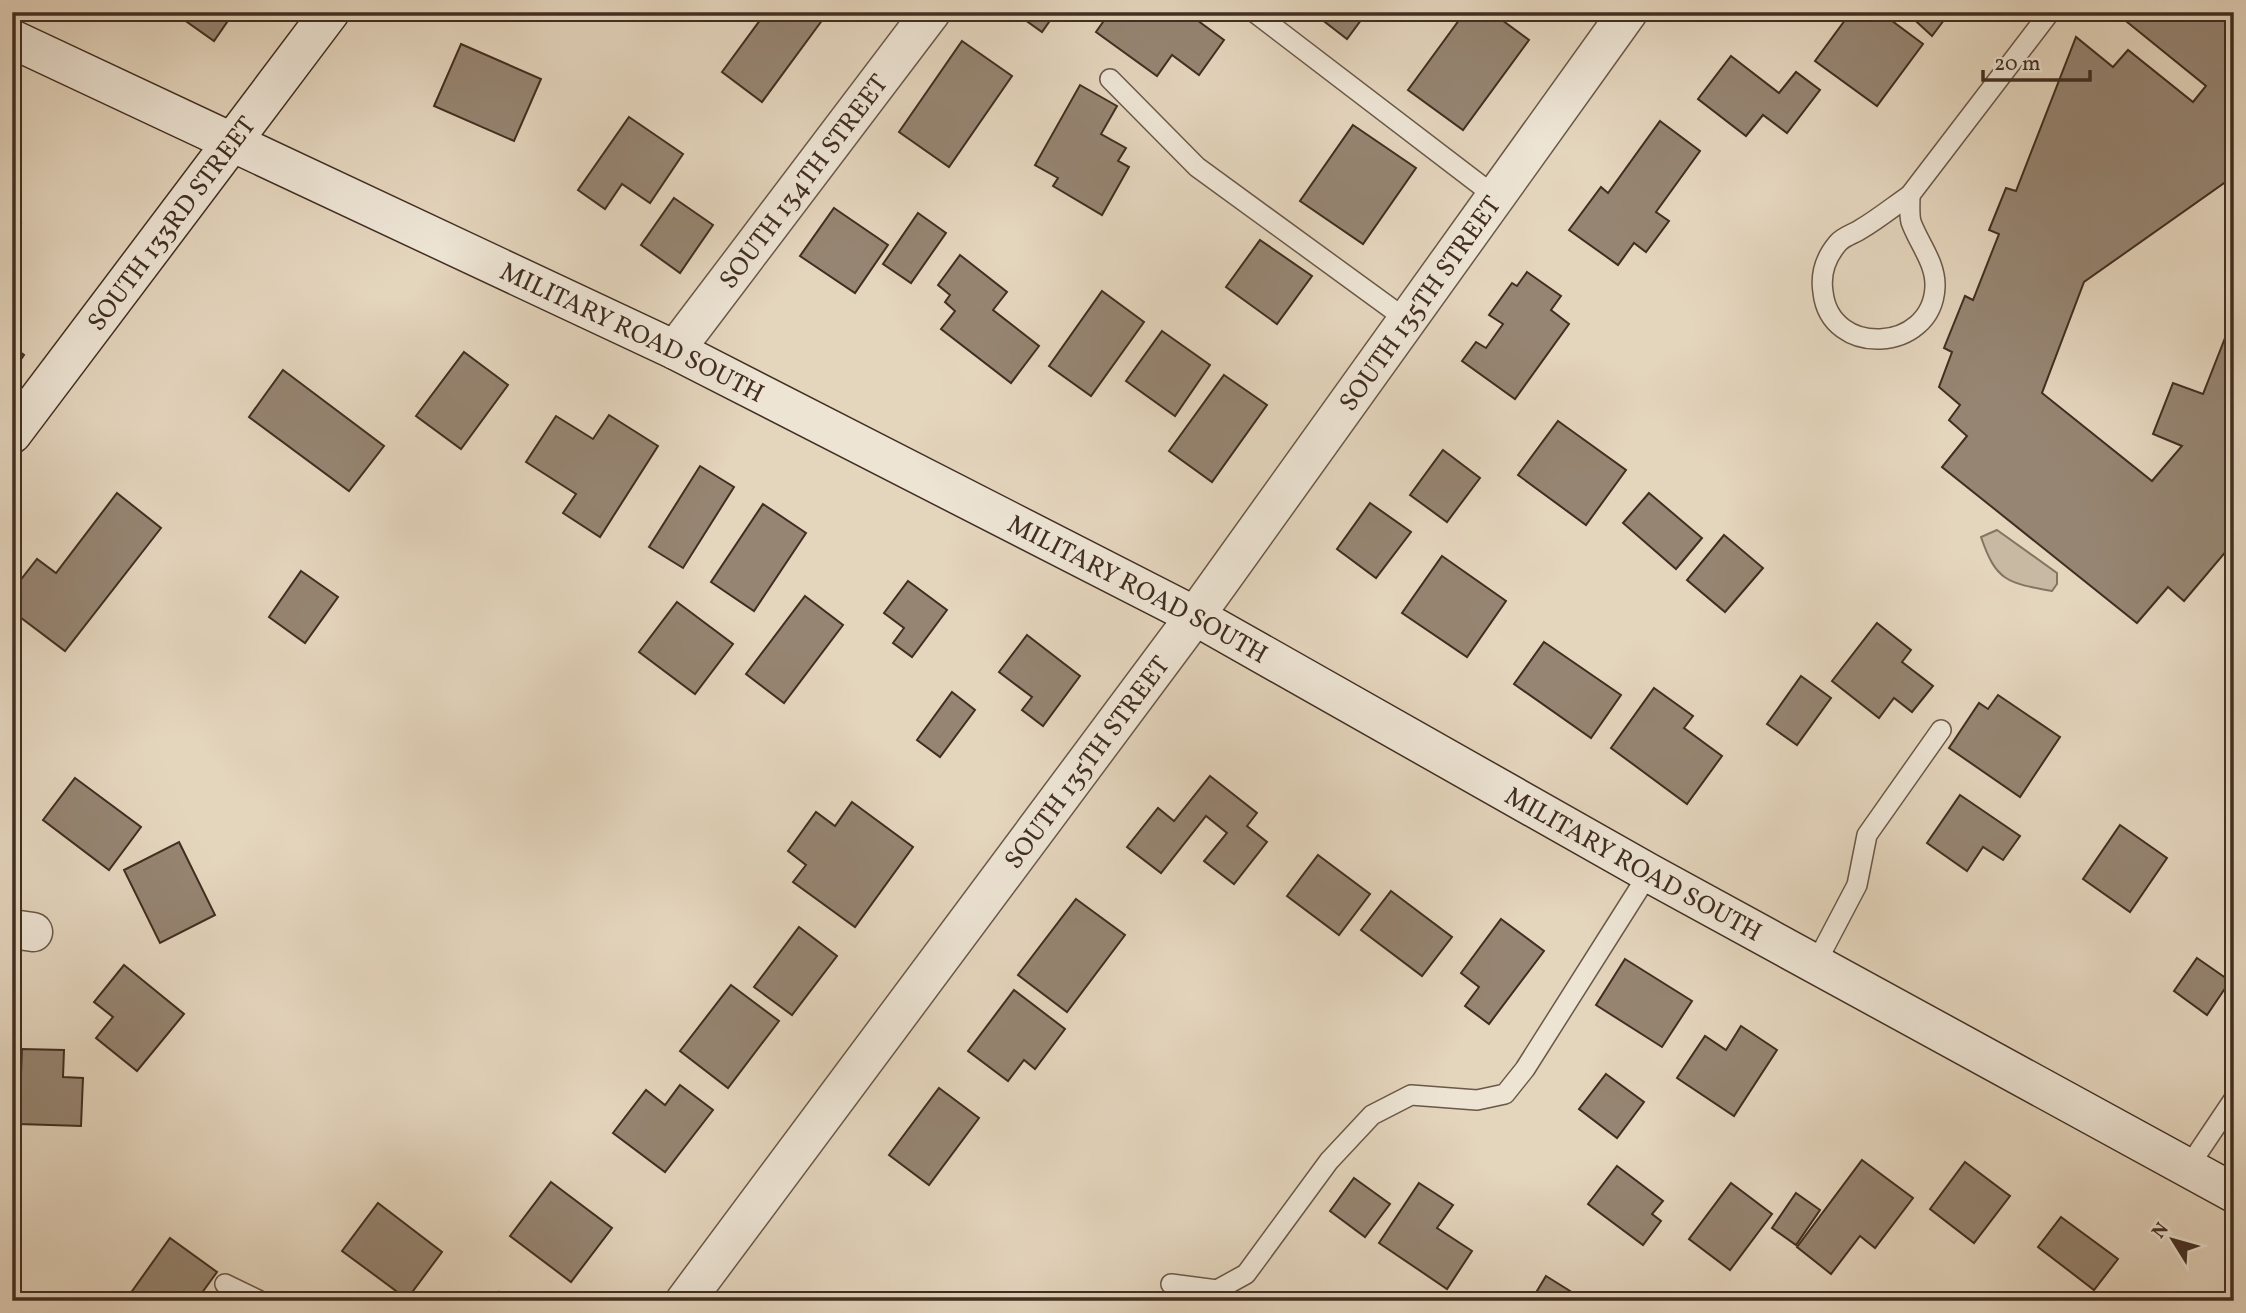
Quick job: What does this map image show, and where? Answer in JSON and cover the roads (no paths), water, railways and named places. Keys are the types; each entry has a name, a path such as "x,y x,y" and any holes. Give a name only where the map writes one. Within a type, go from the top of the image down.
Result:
{"street":[{"name":"SOUTH 133RD STREET","path":"12,434 234,143 330,12"},
{"name":"SOUTH 134TH STREET","path":"675,350 931,12"},
{"name":"SOUTH 135TH STREET","path":"685,1301 1195,616 1628,12"},
{"name":"MILITARY ROAD SOUTH","path":"12,39 675,350 1195,616 1648,873 2234,1193"}],"lane":[{"path":"1254,12 1496,197"},
{"path":"1910,195 1910,219 1932,266 1935,288 1929,309 1916,327 1896,338 1874,341 1852,335 1834,321 1824,302 1821,280 1827,258 1840,240 1910,195 2050,12"},
{"path":"1110,79 1198,167 1407,320"},
{"path":"1815,965 1857,885 1867,835 1941,730"},
{"path":"1171,1284 1217,1290 1246,1274 1329,1161 1372,1115 1411,1095 1477,1100 1505,1094 1525,1069 1648,873"},
{"path":"2187,1169 2234,1099"},
{"path":"225,1284 260,1301"}]}
